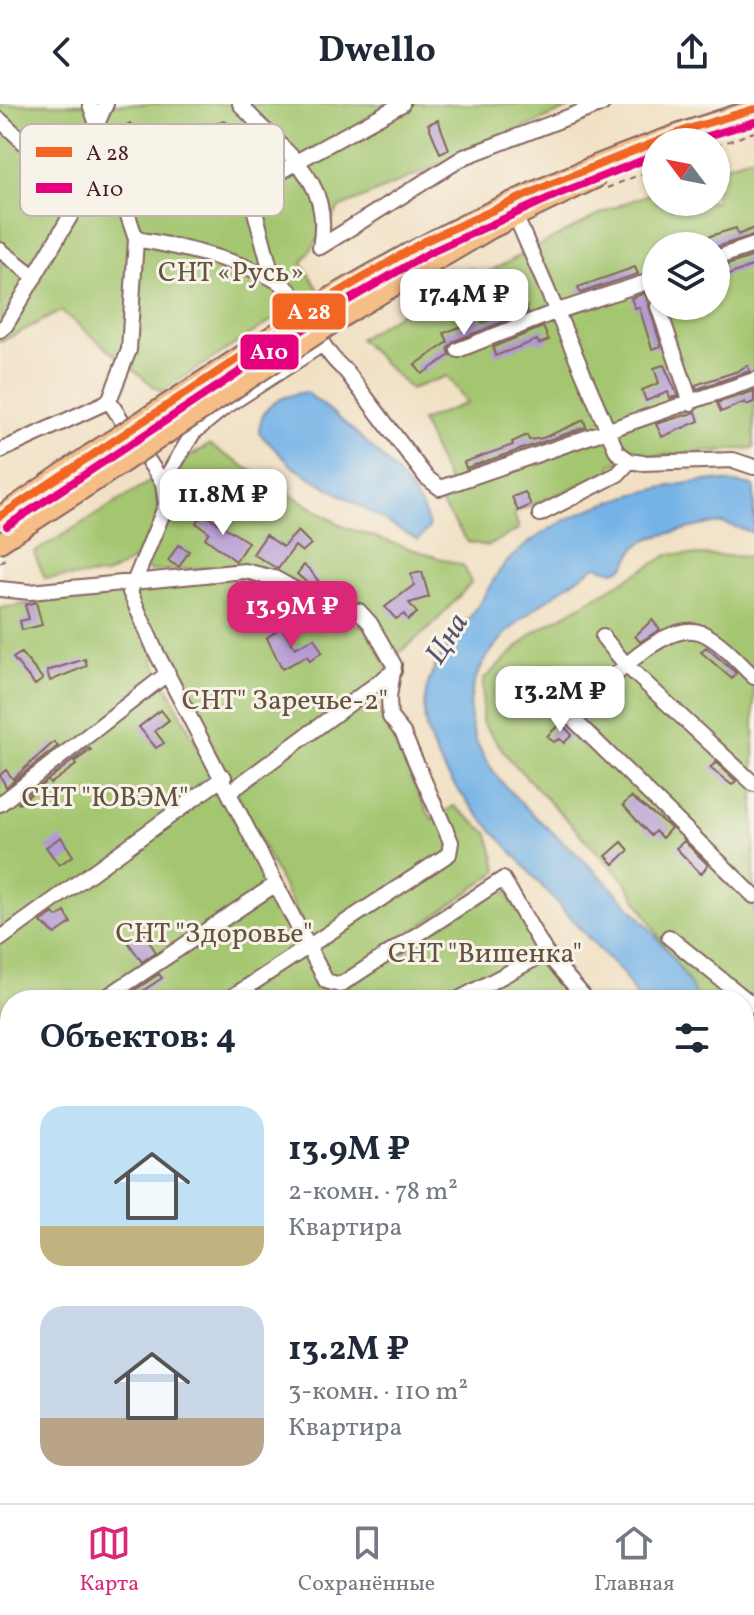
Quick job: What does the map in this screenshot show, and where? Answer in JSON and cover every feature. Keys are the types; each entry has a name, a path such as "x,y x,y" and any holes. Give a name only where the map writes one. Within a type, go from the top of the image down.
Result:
{"main road":[{"path":"0,516 334,295 423,242 480,215 691,128 754,109"},
{"path":"730,129 754,121"},
{"path":"0,543 349,313 516,217 642,160"}],"street":[{"path":"90,104 97,124"},
{"path":"97,124 106,104"},
{"path":"240,104 259,124"},
{"path":"284,170 402,104"},
{"path":"284,150 296,162 323,205 325,220 320,247 464,157 602,104"},
{"path":"0,120 20,138"},
{"path":"0,330 73,216"},
{"path":"0,451 109,401 129,350 136,239 128,216"},
{"path":"256,216 273,279"},
{"path":"516,217 617,452 630,461 663,464 733,460 754,467"},
{"path":"136,239 188,247 273,279 290,291 329,358 346,371 426,477 440,488 754,380"},
{"path":"730,253 754,245"},
{"path":"0,250 35,277"},
{"path":"458,350 555,312 642,284"},
{"path":"663,320 691,403"},
{"path":"163,483 193,433 222,409 321,345"},
{"path":"109,401 163,483 166,505 130,592 168,673 326,981 340,985 503,879 546,953 578,990"},
{"path":"540,514 618,474 630,461"},
{"path":"0,602 30,592 230,571 265,575 316,601 352,608 365,615 392,665 390,717 403,733 451,842 449,854 243,990"},
{"path":"0,589 30,592"},
{"path":"574,720 589,700 627,666 659,640 680,631 695,630 708,636 754,677"},
{"path":"603,637 627,666 754,784"},
{"path":"231,791 392,665"},
{"path":"0,804 168,673"},
{"path":"544,690 754,896"},
{"path":"0,939 224,777"},
{"path":"117,990 276,884"},
{"path":"669,937 734,990"},
{"path":"476,990 546,953"}],"path":[{"path":"730,141 754,132"}],"green space":[{"name":"СНТ «Русь»","path":"0,104 579,104 339,208 302,263 319,290 161,392 61,311 0,342"},
{"path":"754,156 754,448 640,457 611,465 612,471 514,513 519,529 488,546 468,542 435,495 452,490 421,421 467,403 447,376 410,389 359,339 471,269 475,279 608,210 642,197 642,216 730,216 730,164"},
{"path":"209,445 344,527 464,566 471,583 430,628 394,657 374,619 360,607 318,595 307,611 315,617 321,611 366,628 389,670 370,689 423,803 432,819 454,806 488,833 498,871 342,982 330,979 165,653 153,659 321,990 0,990 0,608 94,593 184,586 188,581 240,566 149,571 138,553 136,559 106,575 45,578 34,553"},
{"path":"670,554 754,557 754,990 691,990 626,882 511,761 482,722 483,680 533,633"},
{"name":"СНТ \"Вишенка\"","path":"498,889 504,891 573,990 340,990"}],"water":[{"path":"306,392 378,454 412,493 429,528 418,540 293,467 259,433 267,409 280,399"},
{"name":"Цна","path":"714,480 754,486 754,533 723,523 704,525 650,538 636,547 624,567 614,571 596,566 530,612 496,645 475,680 470,713 477,743 494,772 517,799 596,872 638,916 678,965 693,990 632,990 623,974 453,784 428,735 424,703 439,659 513,556 556,525 581,513 634,494"}],"building":[{"path":"438,120 449,149 440,153 428,124"},
{"path":"736,228 738,235 754,228 754,235 730,243 730,232 723,232"},
{"path":"754,256 754,265 730,275 730,264"},
{"path":"635,267 638,274 580,293 578,287"},
{"path":"642,294 642,317 639,307 635,308 631,298"},
{"path":"526,306 528,312 454,341 448,348 450,355 422,374 415,365 448,342 444,333 470,323 468,316 478,312 482,323"},
{"path":"643,320 653,320 661,346 652,349"},
{"path":"543,327 549,340 539,344 537,340 495,356 493,347"},
{"path":"664,365 678,396 670,398 668,392 646,401 642,390 659,383 654,368"},
{"path":"747,365 750,371 697,389 695,385 738,371"},
{"path":"754,391 754,402 746,405 745,402 721,412 717,403"},
{"path":"696,412 699,421 662,437 656,424"},
{"path":"584,420 586,427 466,468 464,462 513,445 512,442 527,435 529,440 543,438"},
{"path":"525,492 531,505 518,511 512,497"},
{"path":"202,513 248,542 236,561 205,538 209,532 196,523"},
{"path":"298,531 311,544 302,552 295,546 278,569 253,554 266,535 283,547"},
{"path":"178,545 189,551 179,567 168,561"},
{"path":"304,565 328,594 312,587 297,574"},
{"path":"422,572 429,597 409,603 417,613 408,620 404,614 396,619 385,607 414,585 411,574"},
{"path":"270,587 282,596 247,619 242,612 249,607 246,603"},
{"path":"36,602 42,625 22,630 20,621 29,619 25,605"},
{"path":"652,620 660,629 640,642 635,636"},
{"path":"281,627 295,648 314,638 322,652 310,661 307,656 282,669 267,638"},
{"path":"706,647 736,673 732,679 701,652"},
{"path":"21,653 43,679 35,685 13,658"},
{"path":"85,659 87,666 50,681 47,671"},
{"path":"539,671 547,680 538,682 524,697 516,687"},
{"path":"161,710 169,720 155,731 164,743 156,748 139,727"},
{"path":"561,723 572,735 564,743 560,739 553,742 547,736"},
{"path":"54,742 58,746 6,787 0,775 6,770 13,779"},
{"path":"89,748 91,750 74,762 76,765 50,784 48,780 18,803"},
{"path":"716,762 736,781 732,785 710,768"},
{"path":"631,797 671,828 662,838 655,831 651,836 623,805"},
{"path":"61,837 73,856 59,865 46,847"},
{"path":"684,841 708,865 701,874 676,848"},
{"path":"622,842 629,850 614,864 606,856"},
{"path":"65,912 71,923 55,934 41,922 53,913 57,917"},
{"path":"143,932 156,952 142,962 128,942"},
{"path":"159,974 162,978 144,990 135,990"}],"transit line":[{"path":"0,516 334,295 423,242 553,183 691,128 754,109"},
{"name":"А10","path":"730,129 754,122"},
{"name":"А10","path":"7,526 340,305 429,253 558,194 642,161"}],"park label":[{"name":"СНТ\" Заречье-2\"","path":"285,699"},
{"name":"СНТ \"ЮВЭМ\"","path":"105,796"},
{"name":"СНТ \"Здоровье\"","path":"214,932"}]}
